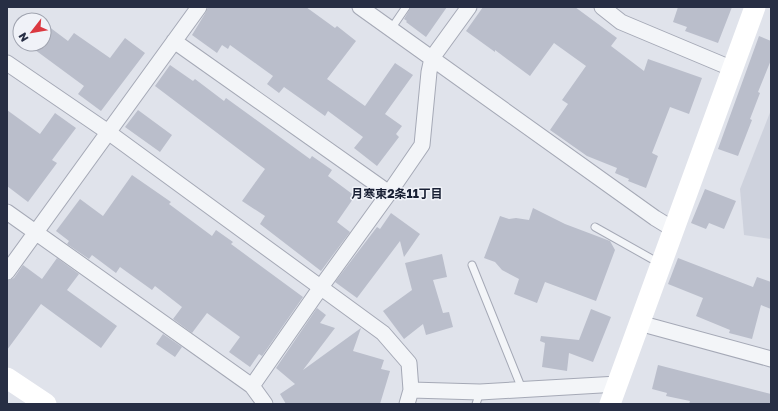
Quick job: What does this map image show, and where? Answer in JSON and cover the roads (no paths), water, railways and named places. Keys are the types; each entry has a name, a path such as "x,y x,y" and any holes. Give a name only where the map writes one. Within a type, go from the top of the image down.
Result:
{"street":[{"path":"7,272 199,7"},
{"path":"360,7 673,230"},
{"path":"252,386 422,145 429,72 432,58 469,7"},
{"path":"602,7 621,22 732,69"},
{"path":"610,404 755,7"},
{"path":"174,41 389,193"},
{"path":"7,63 108,132 383,333 409,363 409,397 478,398 522,390 618,384"},
{"path":"7,212 252,386 265,404"},
{"path":"639,323 771,358"},
{"path":"7,378 46,404"}],"lane":[{"path":"391,29 406,7"},
{"path":"595,227 660,264"},
{"path":"472,265 522,390"}],"district":[{"name":"月寒東2条11丁目","path":"397,193"}]}
